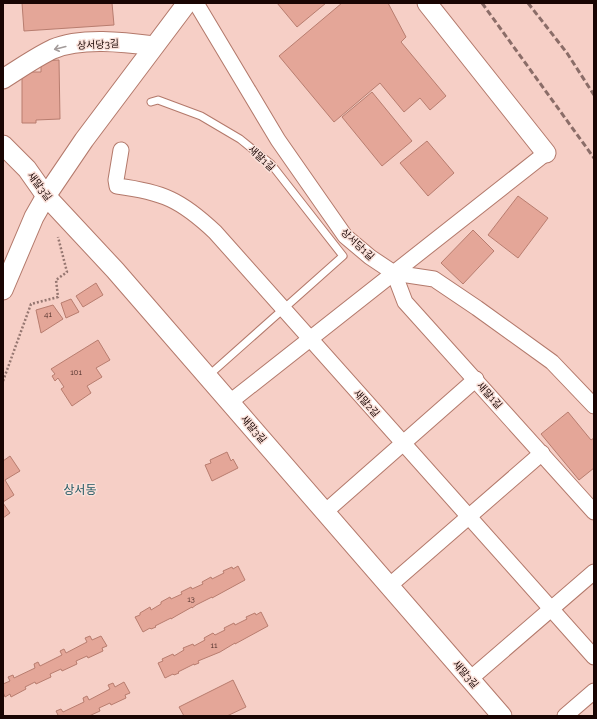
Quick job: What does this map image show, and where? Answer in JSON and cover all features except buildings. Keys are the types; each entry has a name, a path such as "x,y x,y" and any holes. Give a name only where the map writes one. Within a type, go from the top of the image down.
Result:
{"street":[{"path":"3,290 34,217 46,196 84,140 187,3"},
{"name":"상서당1길","path":"196,3 278,140 345,236 370,258 394,273 434,279 552,362 594,406"},
{"path":"230,402 546,153 427,3"},
{"name":"상서당3길","path":"3,79 54,49 81,43 118,42 154,46"},
{"name":"새말3길","path":"3,145 27,169 46,196 115,270 502,716"},
{"name":"새말2길","path":"121,150 116,186 155,192 177,201 198,216 215,232 594,657"},
{"name":"새말1길","path":"394,273 405,302 476,379 594,512"},
{"path":"325,512 476,379"},
{"path":"389,586 542,453"},
{"path":"470,679 594,572"},
{"path":"565,716 594,691"}],"lane":[{"name":"새말1길","path":"151,102 158,100 201,116 240,139 270,164 343,256 283,309"},
{"path":"207,376 283,309"}],"path":[{"path":"3,380 31,304 58,297 56,280 67,272 58,237"}],"railway":[{"path":"482,3 594,158"},
{"path":"528,3 567,53 594,95"}],"district":[{"name":"상서동","path":"80,490"}]}
